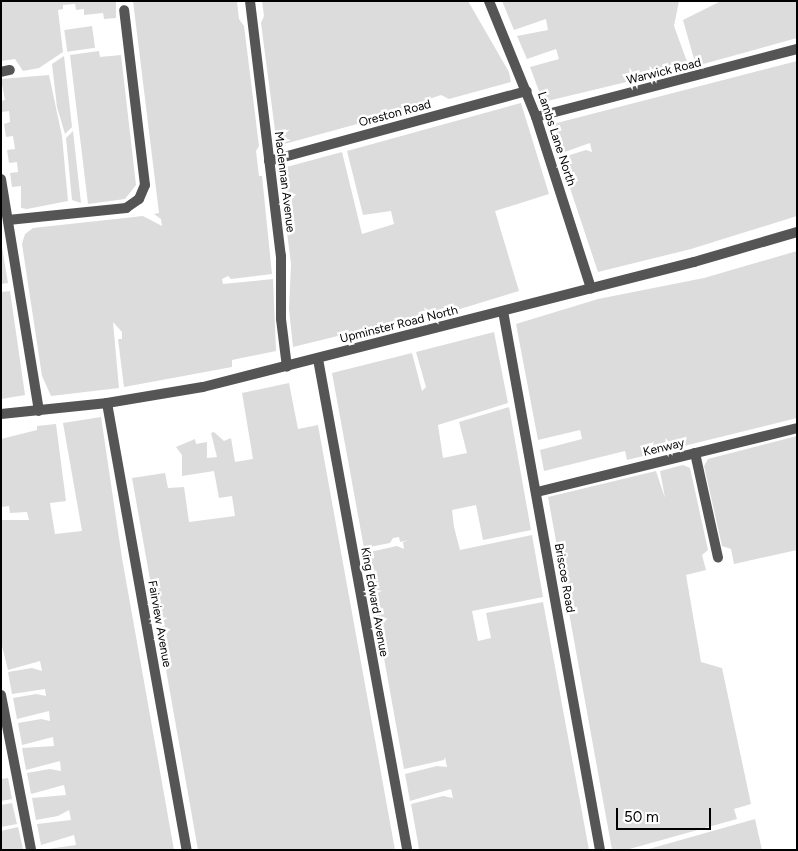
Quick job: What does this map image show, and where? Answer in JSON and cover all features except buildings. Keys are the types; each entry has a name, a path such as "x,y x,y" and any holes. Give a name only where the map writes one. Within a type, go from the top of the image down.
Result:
{"street":[{"name":"Maclennan Avenue","path":"250,1 281,256 281,319 287,366"},
{"name":"Lambs Lane North","path":"489,1 536,117 591,288"},
{"path":"8,220 126,208 139,200 146,185 124,10"},
{"name":"Warwick Road","path":"536,117 797,49"},
{"name":"Oreston Road","path":"269,161 527,92"},
{"path":"1,179 39,411"},
{"name":"Upminster Road North","path":"1,414 107,403 203,387 503,311 797,232"},
{"name":"Briscoe Road","path":"503,311 600,850"},
{"name":"King Edward Avenue","path":"318,359 406,850"},
{"name":"Fairview Avenue","path":"107,403 187,850"},
{"name":"Kenway","path":"537,492 797,428"},
{"path":"695,453 718,558"},
{"path":"2,701 31,850"}],"shaded area":[{"path":"1,1 116,1 116,18 104,19 103,13 84,15 84,9 76,10 75,4 63,5 63,9 58,10 63,52 39,68 23,71 15,59 1,61"},
{"path":"133,1 237,1 239,19 244,26 259,146 256,151 259,176 262,176 272,274 231,279 228,276 222,279 223,284 273,279 276,351 232,360 232,367 124,387 118,339 122,339 122,332 113,322 119,388 51,396 42,376 22,244 25,234 33,228 143,216 162,226 161,219 154,214 159,213"},
{"path":"262,1 468,1 509,72 511,82 449,99 441,95 429,99 430,104 277,146 261,23 264,16"},
{"path":"502,1 679,1 674,26 689,67 543,102 530,67 559,59 556,49 527,59 517,36 548,30 546,19 514,30"},
{"path":"721,1 797,1 797,38 696,66 683,20"},
{"path":"92,26 95,48 67,52 64,30"},
{"path":"99,51 100,57 121,55 136,185 125,199 88,204 70,55"},
{"path":"64,56 72,127 65,134 57,107 52,64"},
{"path":"797,61 797,216 691,249 598,272 560,158 586,150 592,152 590,143 559,154 549,125"},
{"path":"49,75 62,136 68,201 27,209 21,208 21,186 12,187 10,173 18,172 17,162 9,163 7,150 15,149 13,136 6,137 4,124 10,122 9,111 2,112 1,101 5,100 1,79"},
{"path":"521,103 549,194 495,211 519,291 424,320 423,315 293,347 289,309 291,264 279,169 342,152 362,234 394,224 391,211 363,215 347,151"},
{"path":"73,131 81,203 72,200 66,138"},
{"path":"1,241 8,283 1,284"},
{"path":"797,251 797,418 627,460 625,451 544,471 540,450 582,439 580,430 538,440 516,324 598,299 704,278"},
{"path":"10,291 25,395 1,399 1,292"},
{"path":"494,332 508,403 438,425 443,458 467,453 459,422 509,407 531,530 483,540 476,505 452,510 454,527 460,550 532,535 543,597 472,611 478,641 491,638 486,613 543,602 589,850 419,850 411,804 443,796 453,798 451,789 410,801 405,774 437,766 447,767 445,757 444,760 404,769 365,553 397,546 404,549 403,542 409,540 400,542 399,537 393,538 390,543 364,548 332,373 412,353 422,391 426,387 416,352"},
{"path":"289,383 298,429 318,425 395,850 198,850 132,478 165,473 168,488 184,487 189,522 235,516 232,496 219,498 214,471 182,476 182,455 176,447 195,439 196,444 207,442 207,458 217,457 211,433 214,432 224,441 231,438 235,462 253,459 242,393"},
{"path":"101,417 122,558 174,850 41,850 76,845 74,835 41,845 37,824 71,820 69,810 58,816 36,820 32,798 66,795 64,785 31,794 27,773 50,769 61,771 60,761 26,770 22,748 54,746 53,737 22,745 18,723 41,719 50,721 49,711 17,719 13,698 36,694 46,696 45,689 12,694 8,672 32,668 42,671 40,661 8,670 1,642 1,520 29,520 27,512 10,513 9,506 1,507 1,439 37,430 37,426 56,424 66,501 50,503 55,534 82,531 63,423"},
{"path":"797,436 797,550 734,564 731,549 722,546 704,466 708,459"},
{"path":"683,465 690,468 708,550 702,555 706,570 686,575 701,662 722,668 751,804 734,809 737,819 626,850 612,850 548,497 656,471 665,498 660,471"},
{"path":"8,778 12,799 1,801 1,779"},
{"path":"12,803 17,824 1,827 1,805"},
{"path":"755,819 762,850 645,850 656,847"},
{"path":"18,827 23,849 1,850 1,831"}]}
